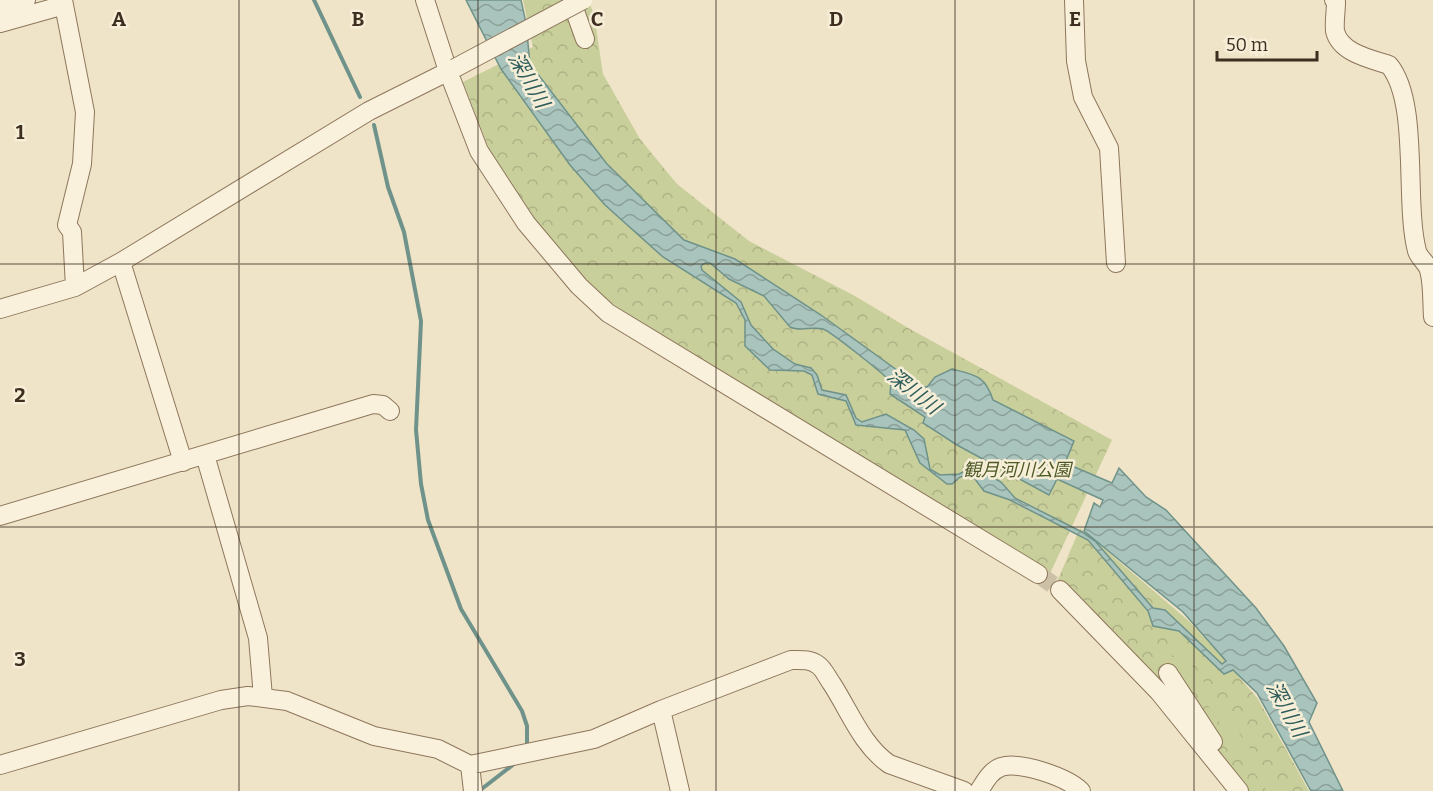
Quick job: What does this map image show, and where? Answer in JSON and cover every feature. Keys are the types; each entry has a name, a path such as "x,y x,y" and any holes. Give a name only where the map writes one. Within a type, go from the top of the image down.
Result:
{"street":[{"path":"0,7 26,0"},
{"path":"425,0 479,151 526,223 579,286 608,313 1038,574"},
{"path":"571,0 585,39"},
{"path":"0,309 75,287 121,262 369,111 583,0"},
{"path":"1074,0 1076,61 1083,98 1109,148 1116,263"},
{"path":"1334,0 1336,2 1335,30 1342,44 1358,54 1389,65 1399,81 1408,128 1412,207 1418,252 1429,269 1433,316"},
{"path":"0,23 64,2 85,112 82,164 67,225 72,232 75,287"},
{"path":"121,262 183,462"},
{"path":"0,516 373,404 383,405 390,411"},
{"path":"205,455 258,638 263,697"},
{"path":"1060,590 1159,692 1239,791"},
{"path":"0,765 221,700 263,697 287,701 374,736 438,749 470,765 594,739 661,710 791,660 806,660 820,666 851,713 868,745 879,756 889,764 964,791"},
{"path":"1168,673 1223,758 1225,772"},
{"path":"661,710 680,791"},
{"path":"470,765 473,791"},
{"path":"979,791 993,772 1012,765 1059,776 1081,791"}],"green space":[{"name":"観月河川公園","path":"523,0 588,0 594,14 603,74 640,139 677,184 749,241 855,296 910,329 1112,440 1048,578 957,519 712,373 593,290 530,217 491,154 463,82 533,47"},
{"path":"1080,528 1190,622 1223,658 1258,699 1309,791 1244,791 1056,584"},
{"path":"1174,639 1279,791 1267,791 1166,645"}],"water":[{"name":"深川川","path":"466,0 521,0 530,64 607,164 684,240 735,259 821,315 919,386 927,387 935,377 952,369 978,377 986,385 993,400 1074,441 1065,463 1112,483 1119,468 1146,497 1166,510 1256,608 1284,646 1317,703 1309,722 1343,791 1311,791 1257,693 1233,670 1224,674 1179,631 1153,626 1148,611 1088,540 1010,500 984,491 972,475 960,477 952,484 947,484 920,463 905,430 856,425 846,401 818,394 812,375 804,371 770,370 745,346 745,320 736,303 663,257 605,205 570,165 501,69","holes":["710,263 729,279 764,296 790,327 823,329 836,337 891,382 890,394 925,417 923,423 957,445 1049,495 1057,479 1103,500 1100,507 1094,503 1084,531 1183,612 1226,661 1222,664 1165,610 1153,608 1096,542 1082,532 1015,498 1001,482 977,469 969,469 959,474 940,475 930,469 924,439 914,430 886,414 862,422 856,418 846,395 822,390 817,375 811,368 795,364 773,349 751,325 741,302 702,270 701,266"]}],"waterway":[{"path":"314,0 360,97"},
{"path":"374,125 388,187 404,232 421,321 416,430 421,484 428,520 461,609 522,711 527,726 527,747"},
{"path":"479,791 514,764"}],"tunnel":[{"path":"1038,574 1060,590"}]}
